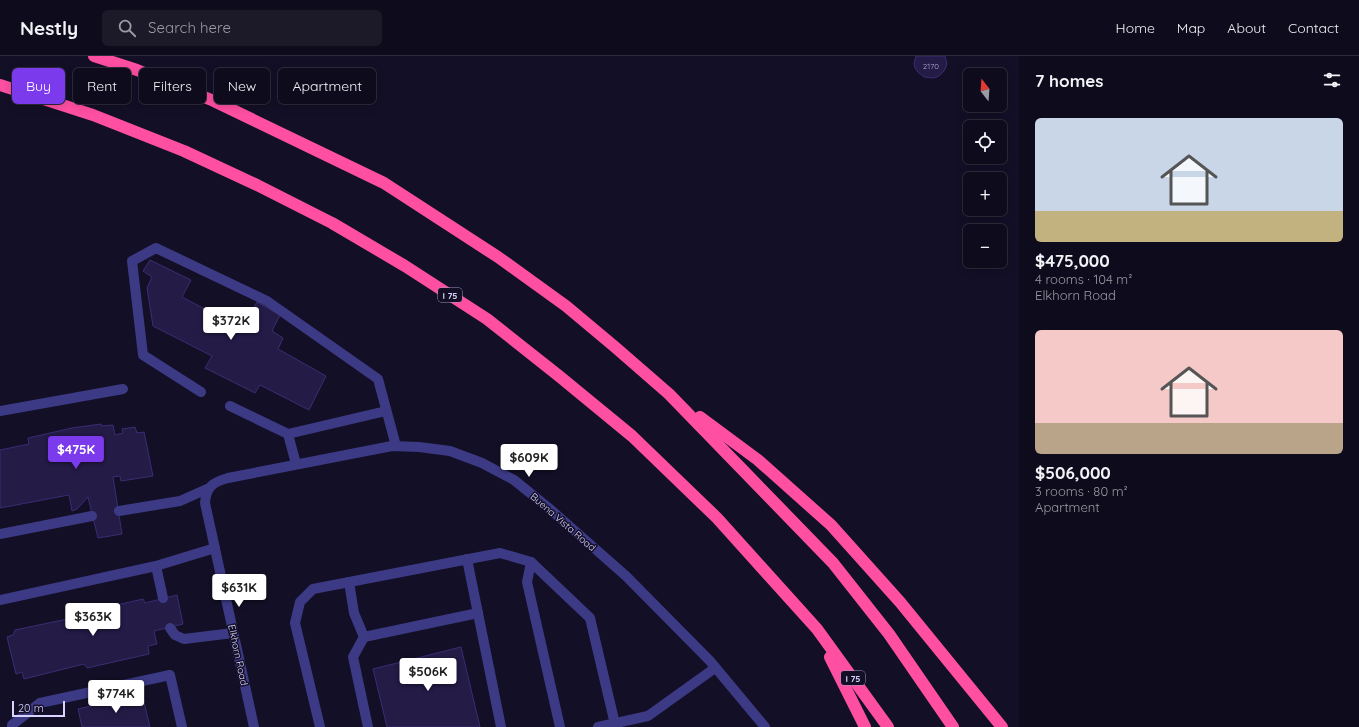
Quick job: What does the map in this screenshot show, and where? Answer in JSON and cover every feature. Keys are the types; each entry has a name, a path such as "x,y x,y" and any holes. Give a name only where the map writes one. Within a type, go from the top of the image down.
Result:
{"highway":[{"path":"94,56 137,70 214,101 384,183 498,257 566,306 669,394 758,460 831,524 900,602 1002,727"},
{"name":"I 75","path":"0,85 93,115 184,151 258,185 332,223 405,266 487,319 632,436 717,518 817,630 888,727"},
{"path":"669,394 833,563 889,634 953,727"},
{"path":"817,630 865,727"}],"street":[{"path":"201,392 143,355 132,261 156,248 268,301 378,379 396,446"},
{"path":"0,411 123,389"},
{"path":"230,406 288,434 386,411"},
{"path":"288,434 296,464"},
{"name":"Buena Vista Road","path":"119,511 180,501 208,489 218,480 365,450 396,446 450,451 482,463 514,480 551,510 626,576 715,668 765,727"},
{"name":"Elkhorn Road","path":"208,489 205,503 254,727"},
{"path":"0,534 92,516"},
{"path":"0,600 156,566 215,548"},
{"path":"320,727 295,623 300,602 313,588 500,553 531,562 590,618 615,724"},
{"path":"467,560 501,727"},
{"path":"531,562 527,582 560,727"},
{"path":"156,566 163,598"},
{"path":"349,582 354,613 364,637"},
{"path":"368,727 353,657 364,637 478,613"},
{"path":"170,628 175,635 184,639 233,633"},
{"path":"598,727 648,716 715,668"},
{"path":"12,727 12,725 40,703 170,675 182,727"}],"building":[{"path":"916,56 945,56 947,64 944,71 939,76 934,78 924,77 915,68 914,63"},
{"path":"150,260 191,280 182,297 231,323 237,312 248,318 257,302 280,315 272,331 283,338 278,349 326,376 309,410 260,385 255,393 205,368 212,356 153,326 147,288 152,277 143,271"},
{"path":"101,424 102,426 113,425 115,435 123,433 122,429 135,427 137,433 144,432 153,476 121,481 120,476 113,477 122,534 98,538 88,497 77,509 72,511 69,495 0,508 0,450 29,444 28,438 72,428"},
{"path":"177,595 183,624 154,631 157,644 148,646 149,654 87,668 84,664 24,679 22,672 16,674 7,637 13,635 15,630 72,618 73,615 143,599 145,603"},
{"path":"461,647 480,727 387,727 373,669"},
{"path":"142,694 150,727 82,727 78,709"}]}
